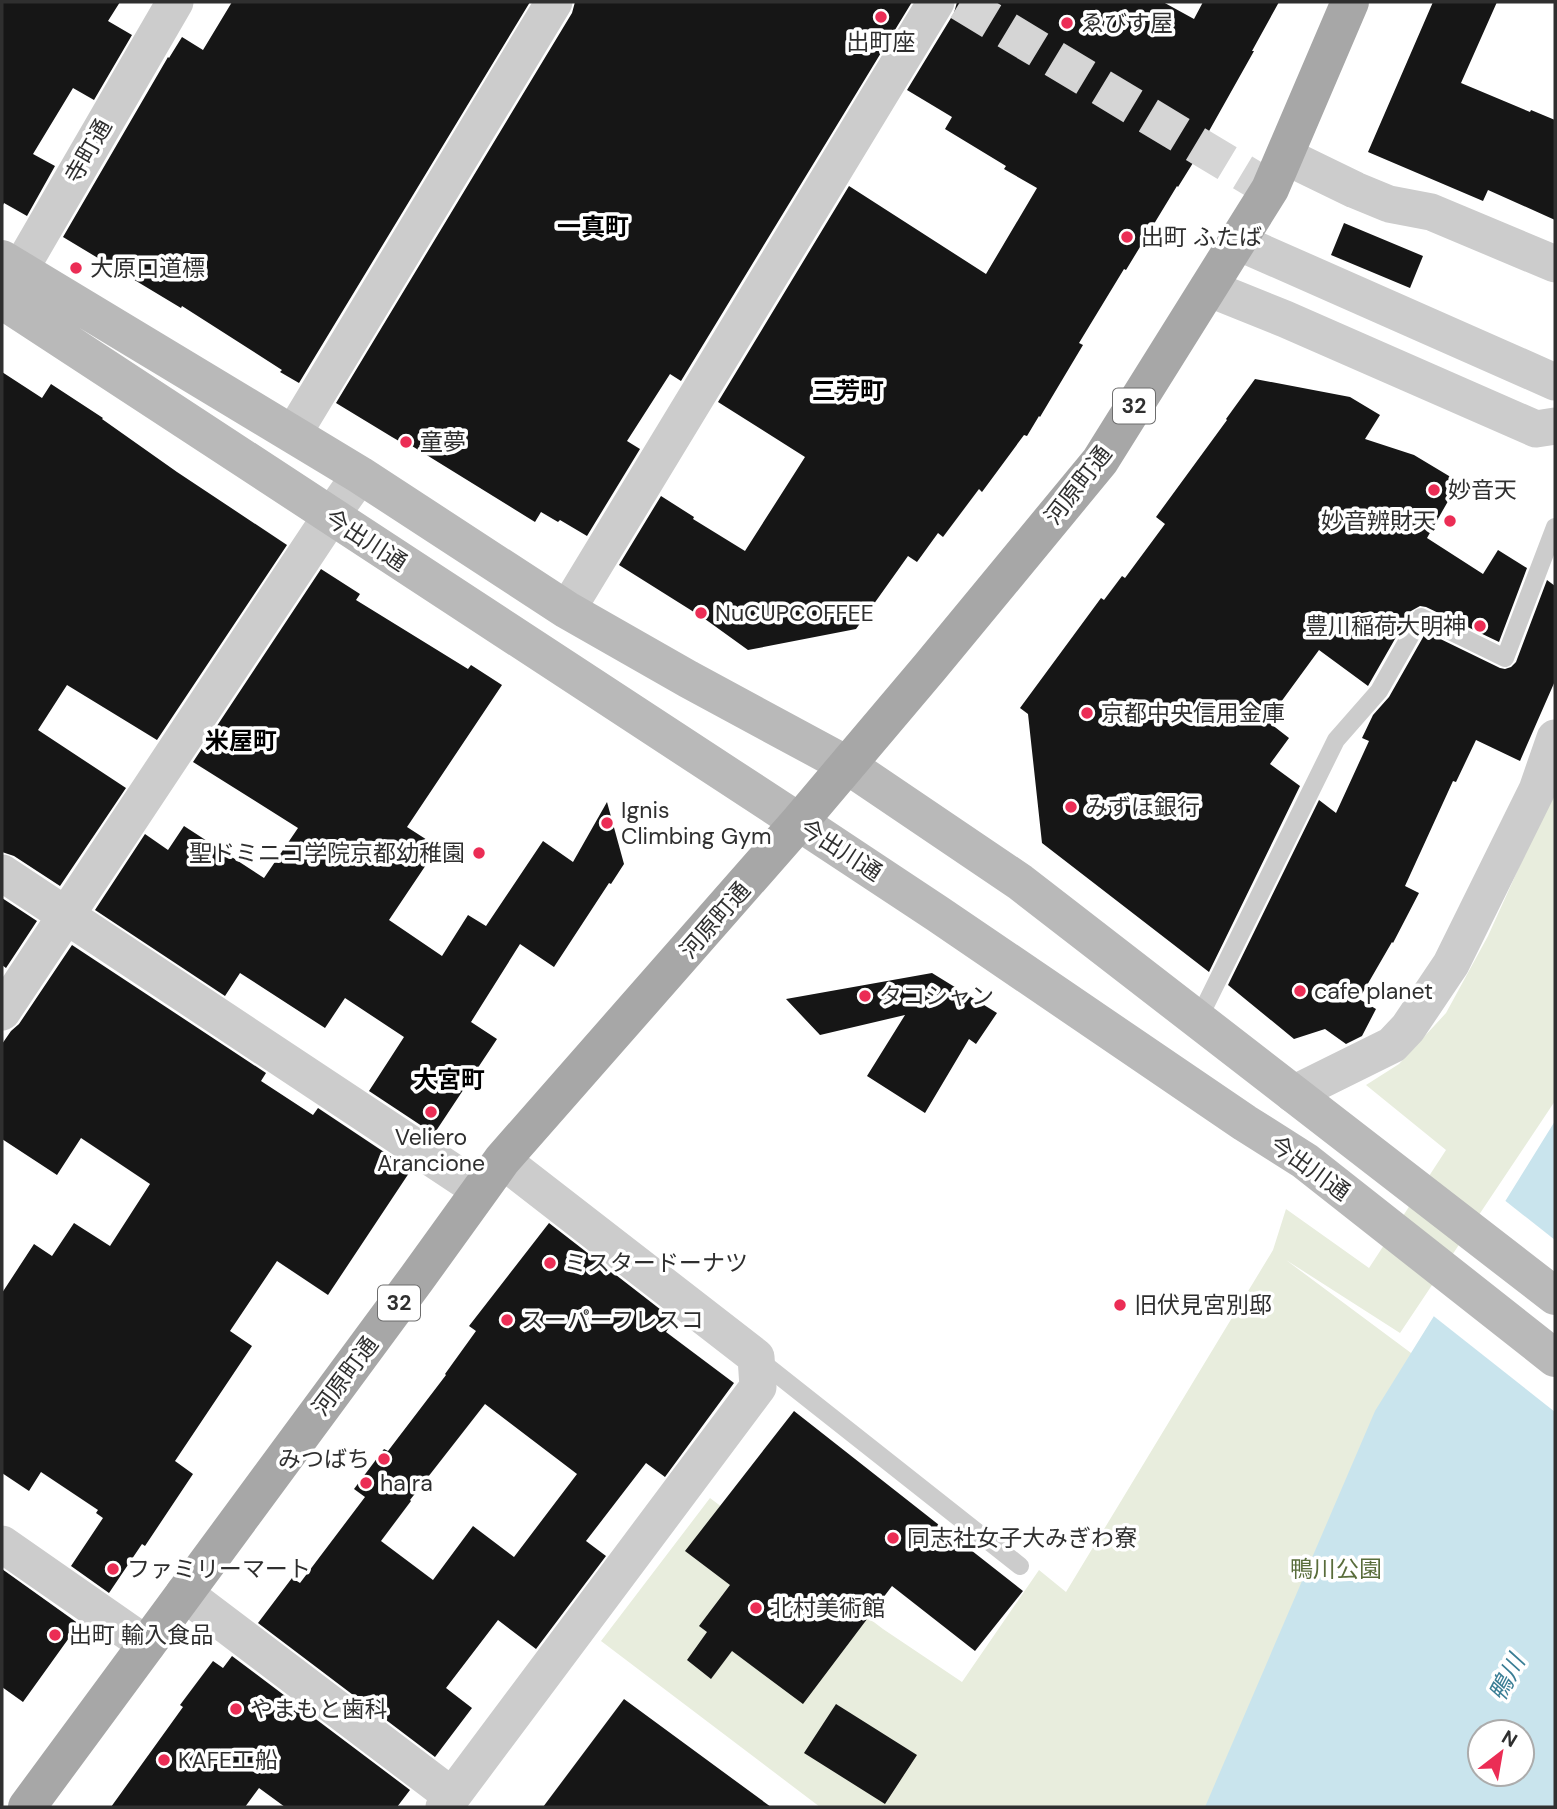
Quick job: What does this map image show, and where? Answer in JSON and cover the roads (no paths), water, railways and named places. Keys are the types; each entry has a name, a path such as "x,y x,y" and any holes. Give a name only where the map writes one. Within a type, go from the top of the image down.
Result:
{"main road":[{"name":"河原町通","path":"27,1807 502,1160 799,822 1100,461 1270,190 1350,2"},
{"name":"今出川通","path":"5,286 293,434 567,610 847,765 1020,882 1555,1296"},
{"name":"今出川通","path":"5,286 331,516 938,914 1305,1161 1555,1358"}],"street":[{"name":"寺町通","path":"5,286 175,2"},
{"path":"293,434 554,2"},
{"path":"567,610 936,2"},
{"path":"1285,156 1389,204 1431,212 1555,264"},
{"path":"1238,242 1555,382"},
{"path":"1208,288 1536,429 1555,426"},
{"path":"2,1012 360,475"},
{"path":"1293,1094 1392,1045 1408,1028 1451,964 1537,790 1555,738"},
{"path":"2,873 480,1190"},
{"path":"184,1593 448,1802 757,1372 502,1160"},
{"path":"2,1545 147,1645"}],"lane":[{"path":"1198,1020 1336,740 1379,691 1421,617 1505,658 1555,527"},
{"path":"757,1372 1020,1566"}],"water":[{"name":"鴨川","path":"1555,1121 1555,1807 1205,1807 1375,1411"}],"tunnel":[{"path":"960,2 1270,189"}],"place":[{"name":"出町座","path":"881,17"},
{"name":"ゑびす屋","path":"1067,23"},
{"name":"出町 ふたば","path":"1127,237"},
{"name":"大原口道標","path":"76,268"},
{"name":"童夢","path":"406,442"},
{"name":"妙音天","path":"1434,490"},
{"name":"妙音辨財天","path":"1450,521"},
{"name":"NuCUPCOFFEE","path":"701,613"},
{"name":"豊川稲荷大明神","path":"1480,626"},
{"name":"京都中央信用金庫","path":"1087,713"},
{"name":"みずほ銀行","path":"1071,807"},
{"name":"Ignis Climbing Gym","path":"607,823"},
{"name":"聖ドミニコ学院京都幼稚園","path":"479,853"},
{"name":"cafe planet","path":"1300,991"},
{"name":"タコシャン","path":"865,996"},
{"name":"Veliero Arancione","path":"431,1112"},
{"name":"ミスタードーナツ","path":"550,1263"},
{"name":"旧伏見宮別邸","path":"1120,1305"},
{"name":"スーパーフレスコ","path":"507,1320"},
{"name":"みつばち","path":"384,1459"},
{"name":"ha ra","path":"366,1483"},
{"name":"同志社女子大みぎわ寮","path":"893,1538"},
{"name":"ファミリーマート","path":"113,1569"},
{"name":"北村美術館","path":"756,1608"},
{"name":"出町 輸入食品","path":"55,1635"},
{"name":"やまもと歯科","path":"236,1709"},
{"name":"KAFE工船","path":"164,1760"}],"district":[{"name":"一真町","path":"593,227"},
{"name":"三芳町","path":"848,391"},
{"name":"米屋町","path":"241,741"},
{"name":"大宮町","path":"449,1080"}],"park label":[{"name":"鴨川公園","path":"1336,1569"}]}
